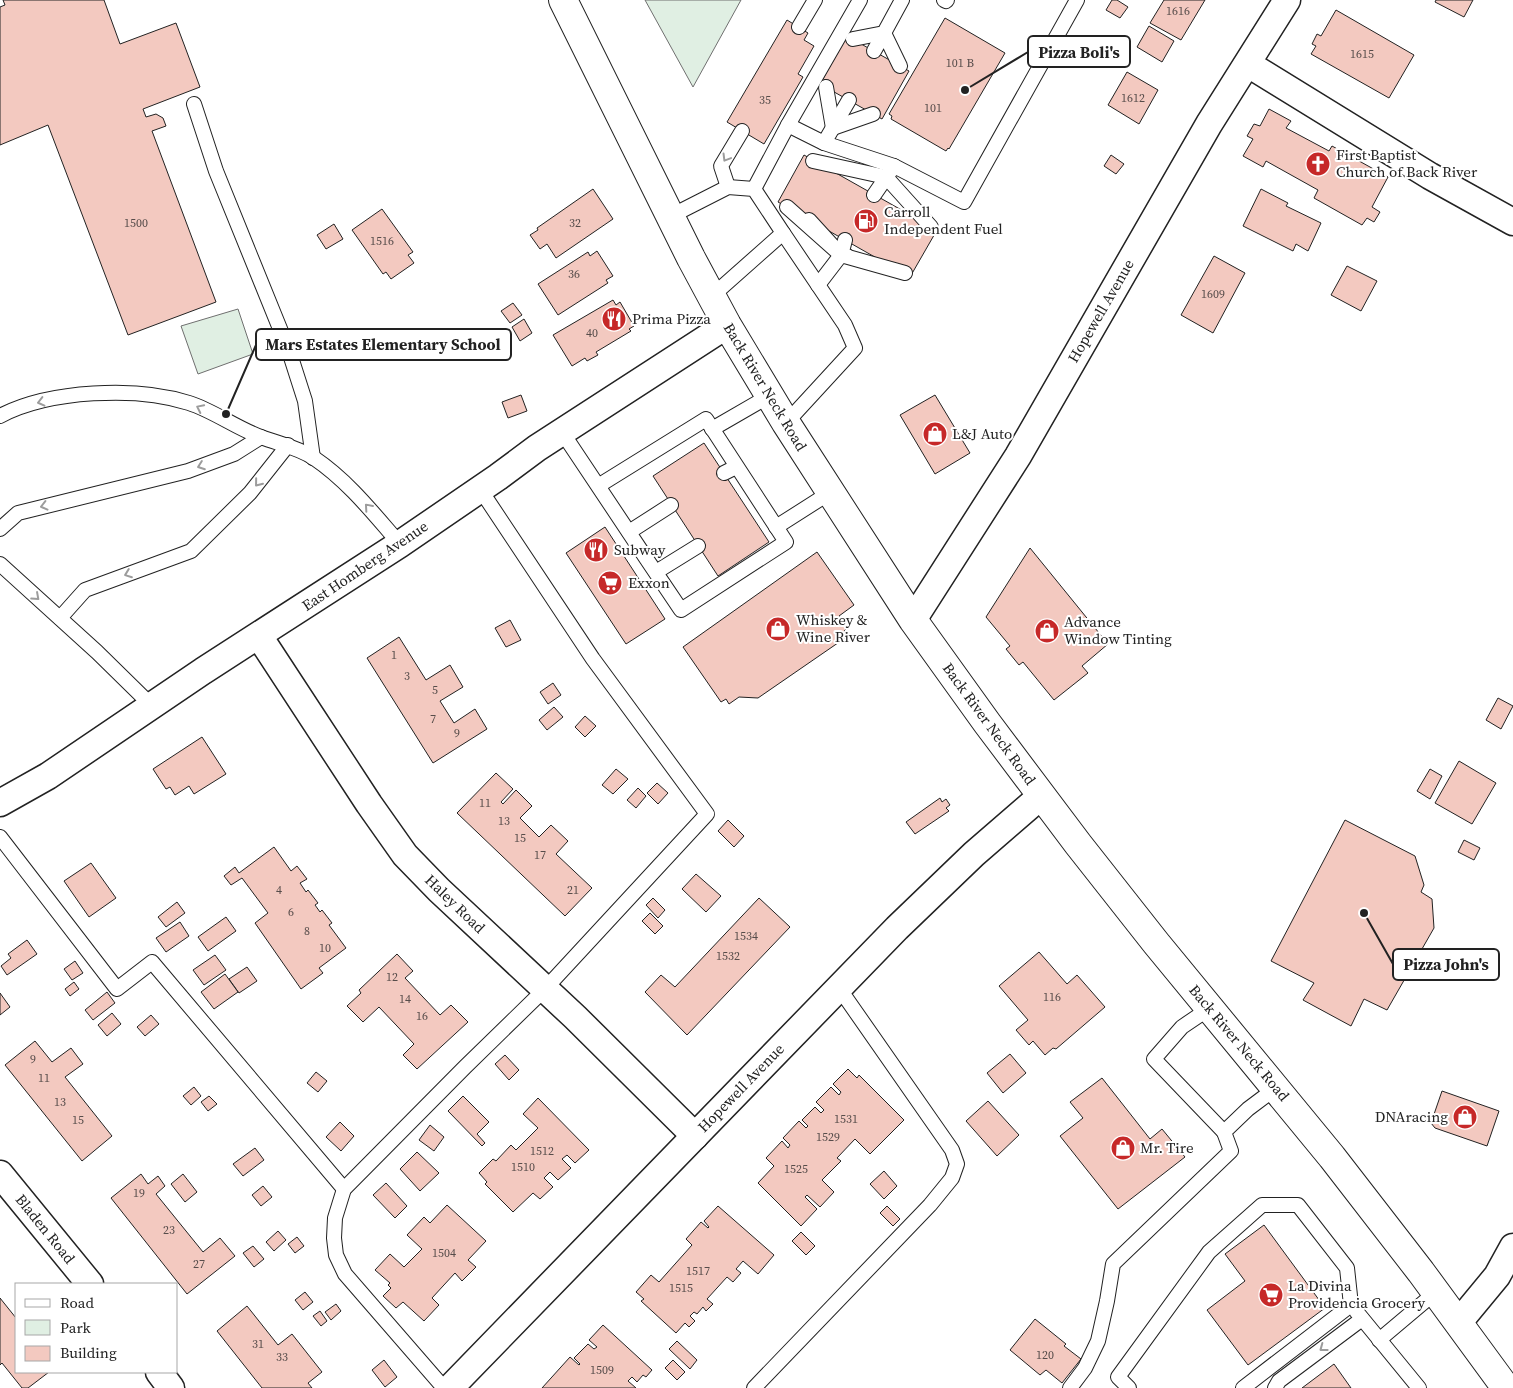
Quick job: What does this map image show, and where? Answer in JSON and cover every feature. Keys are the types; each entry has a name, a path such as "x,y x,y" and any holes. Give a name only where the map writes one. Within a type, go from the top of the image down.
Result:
{"street":[{"name":"Back River Neck Road","path":"563,0 727,325 786,423 913,620 1041,796 1156,943 1332,1156 1436,1292 1506,1388"},
{"name":"Hopewell Avenue","path":"913,620 1018,456 1209,124 1287,0"},
{"path":"1248,64 1430,176 1513,222"},
{"name":"East Homberg Avenue","path":"0,803 48,776 203,671 400,544 562,432 727,325"},
{"name":"Haley Road","path":"259,636 369,804 405,855 438,890 575,1016 694,1136"},
{"name":"Hopewell Avenue","path":"450,1388 839,988 974,854 1041,796"},
{"name":"Bladen Road","path":"0,1174 89,1283"},
{"path":"1458,1322 1497,1276 1513,1247"},
{"path":"160,1373 172,1388"}],"lane":[{"path":"799,27 815,0"},
{"path":"754,189 788,125 860,0"},
{"path":"874,51 902,0"},
{"path":"788,125 824,143 964,202 1077,0"},
{"path":"853,39 884,33"},
{"path":"884,33 900,66"},
{"path":"826,87 833,128"},
{"path":"824,143 849,100"},
{"path":"194,104 216,170 289,351 305,401 313,458"},
{"path":"833,128 873,114"},
{"path":"728,187 721,166 742,131"},
{"path":"813,161 890,171 931,227"},
{"path":"836,174 890,171"},
{"path":"874,195 890,171"},
{"path":"890,171 910,216"},
{"path":"671,216 728,187 754,189"},
{"path":"754,189 845,325 855,348 786,423"},
{"path":"787,207 840,255 905,274"},
{"path":"809,220 840,255 882,261"},
{"path":"712,296 783,233"},
{"path":"818,285 840,255 845,240"},
{"path":"0,416 16,408 63,396 109,393 151,394 190,403 261,437 288,445 313,458 350,487 400,544"},
{"path":"712,429 770,396"},
{"path":"562,432 598,486 656,572 681,610 786,542 776,527 755,508 730,470 706,419 598,486"},
{"path":"0,529 18,513 188,471 234,454 261,437"},
{"path":"60,618 85,590 191,551 250,493 288,445"},
{"path":"444,1388 345,1274 336,1255 334,1238 335,1218 344,1189 465,1066 545,989 707,814 593,659 480,489"},
{"path":"776,527 830,492"},
{"path":"629,532 672,505"},
{"path":"656,572 698,546"},
{"path":"0,564 97,652 152,706"},
{"path":"0,837 117,989 152,962 344,1189"},
{"path":"754,1388 930,1204 952,1178 957,1164 952,1150 839,988"},
{"path":"1070,1388 1085,1368 1098,1341 1113,1264 1231,1151 1224,1132 1154,1059 1182,1027 1210,1008"},
{"path":"1224,1132 1248,1108 1276,1088"},
{"path":"1129,1388 1118,1377 1209,1252 1262,1205 1298,1205 1348,1268 1351,1305 1419,1388"},
{"path":"1379,1340 1436,1292"},
{"path":"1243,1388 1351,1305"},
{"path":"1275,1388 1279,1381 1362,1319"}],"green space":[{"path":"645,0 741,0 693,87"},
{"path":"238,309 253,354 198,374 181,326"}],"building":[{"path":"3,0 104,0 120,44 176,23 200,87 143,109 146,117 156,114 163,118 166,126 152,131 216,302 128,335 48,125 0,145 0,7 5,5"},
{"path":"1112,0 1117,0 1128,7 1120,18 1106,10"},
{"path":"1164,0 1205,0 1181,40 1150,23"},
{"path":"1436,0 1473,0 1464,17 1435,2"},
{"path":"1336,10 1414,55 1389,98 1311,54 1316,46 1312,44 1317,34 1321,36"},
{"path":"945,18 1005,53 949,149 946,151 891,119 892,116 889,114"},
{"path":"787,20 808,33 804,40 814,46 798,74 803,77 764,144 727,122"},
{"path":"1149,26 1174,41 1162,62 1137,47"},
{"path":"847,36 909,71 882,119 820,84"},
{"path":"1127,72 1158,90 1139,124 1108,105"},
{"name":"First Baptist Church of Back River","path":"1269,109 1291,121 1286,128 1329,151 1332,146 1388,177 1372,207 1380,212 1374,222 1367,218 1362,225 1314,198 1318,190 1266,161 1263,167 1243,156 1253,139 1247,136 1254,124 1260,126"},
{"path":"804,155 937,230 910,277 778,202"},
{"path":"1111,155 1124,164 1116,174 1104,166"},
{"path":"593,189 613,219 556,258 547,244 540,249 530,235 538,230 537,228"},
{"path":"1261,189 1288,203 1286,206 1321,223 1308,251 1296,244 1293,251 1243,226"},
{"path":"382,209 413,252 408,255 414,263 391,279 386,272 383,274 352,230"},
{"path":"334,224 343,239 326,249 317,235"},
{"path":"597,251 613,276 606,280 608,283 558,315 538,284 588,252 590,256"},
{"path":"1214,256 1245,273 1213,333 1181,315"},
{"path":"1347,266 1377,281 1361,311 1331,295"},
{"path":"613,300 616,305 620,302 634,326 629,329 631,331 596,352 598,355 587,361 585,358 572,366 553,335"},
{"path":"513,303 522,315 510,323 501,311"},
{"path":"524,319 532,333 520,341 512,327"},
{"path":"521,395 527,411 508,418 502,402"},
{"name":"L&J Auto","path":"935,395 970,453 935,474 900,415"},
{"path":"704,443 769,542 718,576 653,476"},
{"path":"605,527 665,619 626,644 566,553"},
{"name":"Advance Window Tinting","path":"1030,548 1108,644 1082,666 1088,673 1054,700 1023,662 1019,665 1006,649 1010,646 986,617"},
{"name":"Whiskey & Wine River","path":"817,552 854,605 839,616 847,628 844,631 848,636 758,698 739,697 729,704 726,699 721,702 683,647"},
{"path":"510,620 521,640 506,647 495,628"},
{"path":"399,637 426,680 450,665 463,687 440,701 454,723 475,709 487,729 433,763 367,658"},
{"path":"553,683 561,695 548,704 540,692"},
{"path":"1498,698 1513,706 1501,729 1486,720"},
{"path":"554,707 563,717 547,730 539,720"},
{"path":"585,716 596,726 585,737 575,727"},
{"path":"202,737 226,774 194,794 189,786 175,795 170,787 166,789 153,769"},
{"path":"1459,761 1496,783 1472,824 1435,803"},
{"path":"616,769 628,779 613,794 602,785"},
{"path":"1430,769 1442,776 1430,799 1417,791"},
{"path":"496,773 513,789 501,802 503,804 516,790 532,806 520,818 539,837 551,825 568,841 556,854 592,888 565,916 457,813"},
{"path":"657,783 668,793 658,804 647,793"},
{"path":"638,788 646,796 636,808 627,800"},
{"path":"940,798 942,802 946,799 950,805 946,808 949,811 915,834 906,822"},
{"path":"728,820 744,836 734,847 718,831"},
{"path":"1345,820 1415,856 1424,885 1421,892 1432,899 1434,928 1387,1010 1364,999 1351,1026 1303,1000 1314,983 1271,961"},
{"path":"1464,840 1480,848 1474,860 1458,852"},
{"path":"274,847 291,871 297,866 307,879 300,883 306,892 308,890 318,903 315,905 320,912 322,910 332,923 329,925 346,948 319,968 323,973 301,989 255,923 268,913 242,878 231,885 224,876 235,867 239,873"},
{"path":"91,863 116,898 89,917 64,881"},
{"path":"696,874 721,896 706,912 682,889"},
{"path":"653,898 665,910 658,918 646,905"},
{"path":"759,898 790,927 687,1035 645,992 661,975 675,987"},
{"path":"177,902 185,913 166,927 158,917"},
{"path":"650,913 663,926 655,934 642,921"},
{"path":"226,917 236,931 208,951 198,937"},
{"path":"180,922 189,936 166,952 156,938"},
{"path":"27,940 37,954 7,975 1,966 11,958 8,954"},
{"path":"1039,952 1067,984 1077,975 1105,1007 1056,1049 1053,1048 1045,1055 1033,1041 1029,1045 1016,1030 1028,1020 999,986"},
{"path":"397,954 413,971 405,978 440,1015 451,1005 468,1022 417,1069 403,1055 414,1044 379,1007 363,1022 347,1006 361,993 359,990"},
{"path":"215,955 226,970 204,985 193,970"},
{"path":"75,961 83,973 72,980 64,969"},
{"path":"247,967 257,981 239,993 229,979"},
{"path":"225,974 238,992 214,1009 201,992"},
{"path":"74,982 79,989 70,996 65,989"},
{"path":"107,992 115,1003 93,1020 85,1010"},
{"path":"0,993 10,1007 0,1015"},
{"path":"112,1013 121,1024 107,1036 98,1025"},
{"path":"151,1015 159,1024 145,1036 137,1027"},
{"path":"35,1041 52,1062 71,1048 83,1064 65,1077 112,1136 82,1161 5,1065"},
{"path":"1010,1054 1026,1073 1003,1093 987,1073"},
{"path":"505,1055 519,1070 509,1080 495,1064"},
{"path":"848,1069 857,1078 859,1075 904,1120 870,1154 855,1139 837,1158 841,1161 822,1180 834,1192 820,1207 807,1195 805,1197 817,1209 801,1226 758,1183 774,1166 766,1158 782,1141 788,1148 790,1145 783,1138 799,1121 806,1128 808,1126 802,1120 815,1107 821,1113 824,1110 816,1102 831,1087 839,1095 841,1092 833,1084"},
{"path":"316,1072 327,1081 318,1092 307,1083"},
{"name":"Mr. Tire","path":"1102,1078 1150,1139 1162,1129 1185,1157 1118,1209 1060,1136 1083,1118 1070,1102"},
{"path":"194,1087 201,1096 191,1105 183,1096"},
{"name":"DNAracing","path":"1442,1091 1499,1111 1487,1146 1435,1128 1431,1123"},
{"path":"209,1096 217,1104 208,1111 201,1102"},
{"path":"463,1096 489,1122 477,1134 485,1143 482,1146 448,1111"},
{"path":"538,1098 589,1150 575,1163 567,1155 562,1159 571,1168 558,1180 550,1172 544,1178 553,1187 540,1199 533,1193 513,1212 485,1184 487,1182 479,1173 493,1159 496,1161 511,1145 516,1150 538,1128 523,1114"},
{"path":"988,1101 1019,1135 997,1156 966,1121"},
{"path":"340,1122 354,1136 341,1151 326,1137"},
{"path":"430,1125 444,1137 434,1151 419,1140"},
{"path":"255,1148 264,1160 243,1176 233,1164"},
{"path":"417,1152 439,1173 420,1191 400,1169"},
{"path":"884,1171 897,1186 884,1199 870,1184"},
{"path":"141,1174 148,1184 158,1176 165,1186 156,1194 203,1252 220,1238 235,1256 187,1294 111,1198"},
{"path":"183,1174 197,1192 185,1202 171,1184"},
{"path":"386,1183 407,1206 395,1218 373,1195"},
{"path":"263,1186 272,1197 261,1206 252,1195"},
{"path":"447,1205 486,1241 468,1260 476,1267 462,1281 455,1273 432,1298 439,1305 424,1321 403,1302 396,1308 383,1296 391,1288 388,1285 390,1283 375,1270 390,1254 404,1267 422,1249 407,1235 424,1217 430,1223"},
{"path":"718,1206 774,1255 758,1274 743,1261 736,1269 741,1273 733,1282 727,1277 707,1299 713,1304 706,1311 703,1307 697,1314 694,1312 690,1316 695,1321 689,1327 685,1323 676,1333 641,1301 644,1299 636,1292 651,1275 659,1282 692,1245 686,1239 701,1222 709,1227 704,1221"},
{"path":"887,1206 900,1219 893,1226 880,1213"},
{"name":"La Divina Providencia Grocery","path":"1264,1225 1325,1308 1248,1365 1207,1310 1245,1281 1225,1254"},
{"path":"278,1231 286,1240 274,1251 266,1242"},
{"path":"801,1232 815,1246 806,1255 792,1241"},
{"path":"297,1237 304,1246 295,1253 288,1244"},
{"path":"253,1246 264,1259 254,1267 243,1253"},
{"path":"305,1292 313,1302 303,1310 295,1300"},
{"path":"0,1298 15,1317 15,1373 48,1373 28,1388 22,1388 2,1363 0,1365"},
{"path":"336,1304 341,1311 331,1320 325,1312"},
{"path":"247,1306 278,1345 292,1334 322,1372 308,1383 312,1388 262,1388 217,1331"},
{"path":"320,1311 327,1321 321,1326 313,1316"},
{"path":"1035,1319 1081,1359 1062,1383 1046,1370 1040,1375 1010,1350"},
{"path":"603,1325 652,1370 646,1377 643,1375 637,1382 632,1377 628,1381 636,1388 542,1388 570,1357 579,1365 574,1358 588,1344 594,1349 597,1347 589,1340"},
{"path":"677,1341 697,1360 690,1369 669,1349"},
{"path":"384,1360 397,1377 385,1387 372,1370"},
{"path":"673,1360 685,1372 677,1380 665,1368"},
{"path":"1334,1364 1351,1388 1302,1388"}],"place":[{"name":"Pizza Boli's","path":"965,90"},
{"name":"First Baptist Church of Back River","path":"1318,164"},
{"name":"Carroll Independent Fuel","path":"866,221"},
{"name":"Prima Pizza","path":"614,319"},
{"name":"Mars Estates Elementary School","path":"226,414"},
{"name":"L&J Auto","path":"935,434"},
{"name":"Subway","path":"596,550"},
{"name":"Exxon","path":"610,583"},
{"name":"Whiskey & Wine River","path":"778,629"},
{"name":"Advance Window Tinting","path":"1047,631"},
{"name":"Pizza John's","path":"1364,913"},
{"name":"DNAracing","path":"1465,1117"},
{"name":"Mr. Tire","path":"1123,1148"},
{"name":"La Divina Providencia Grocery","path":"1271,1295"}]}
